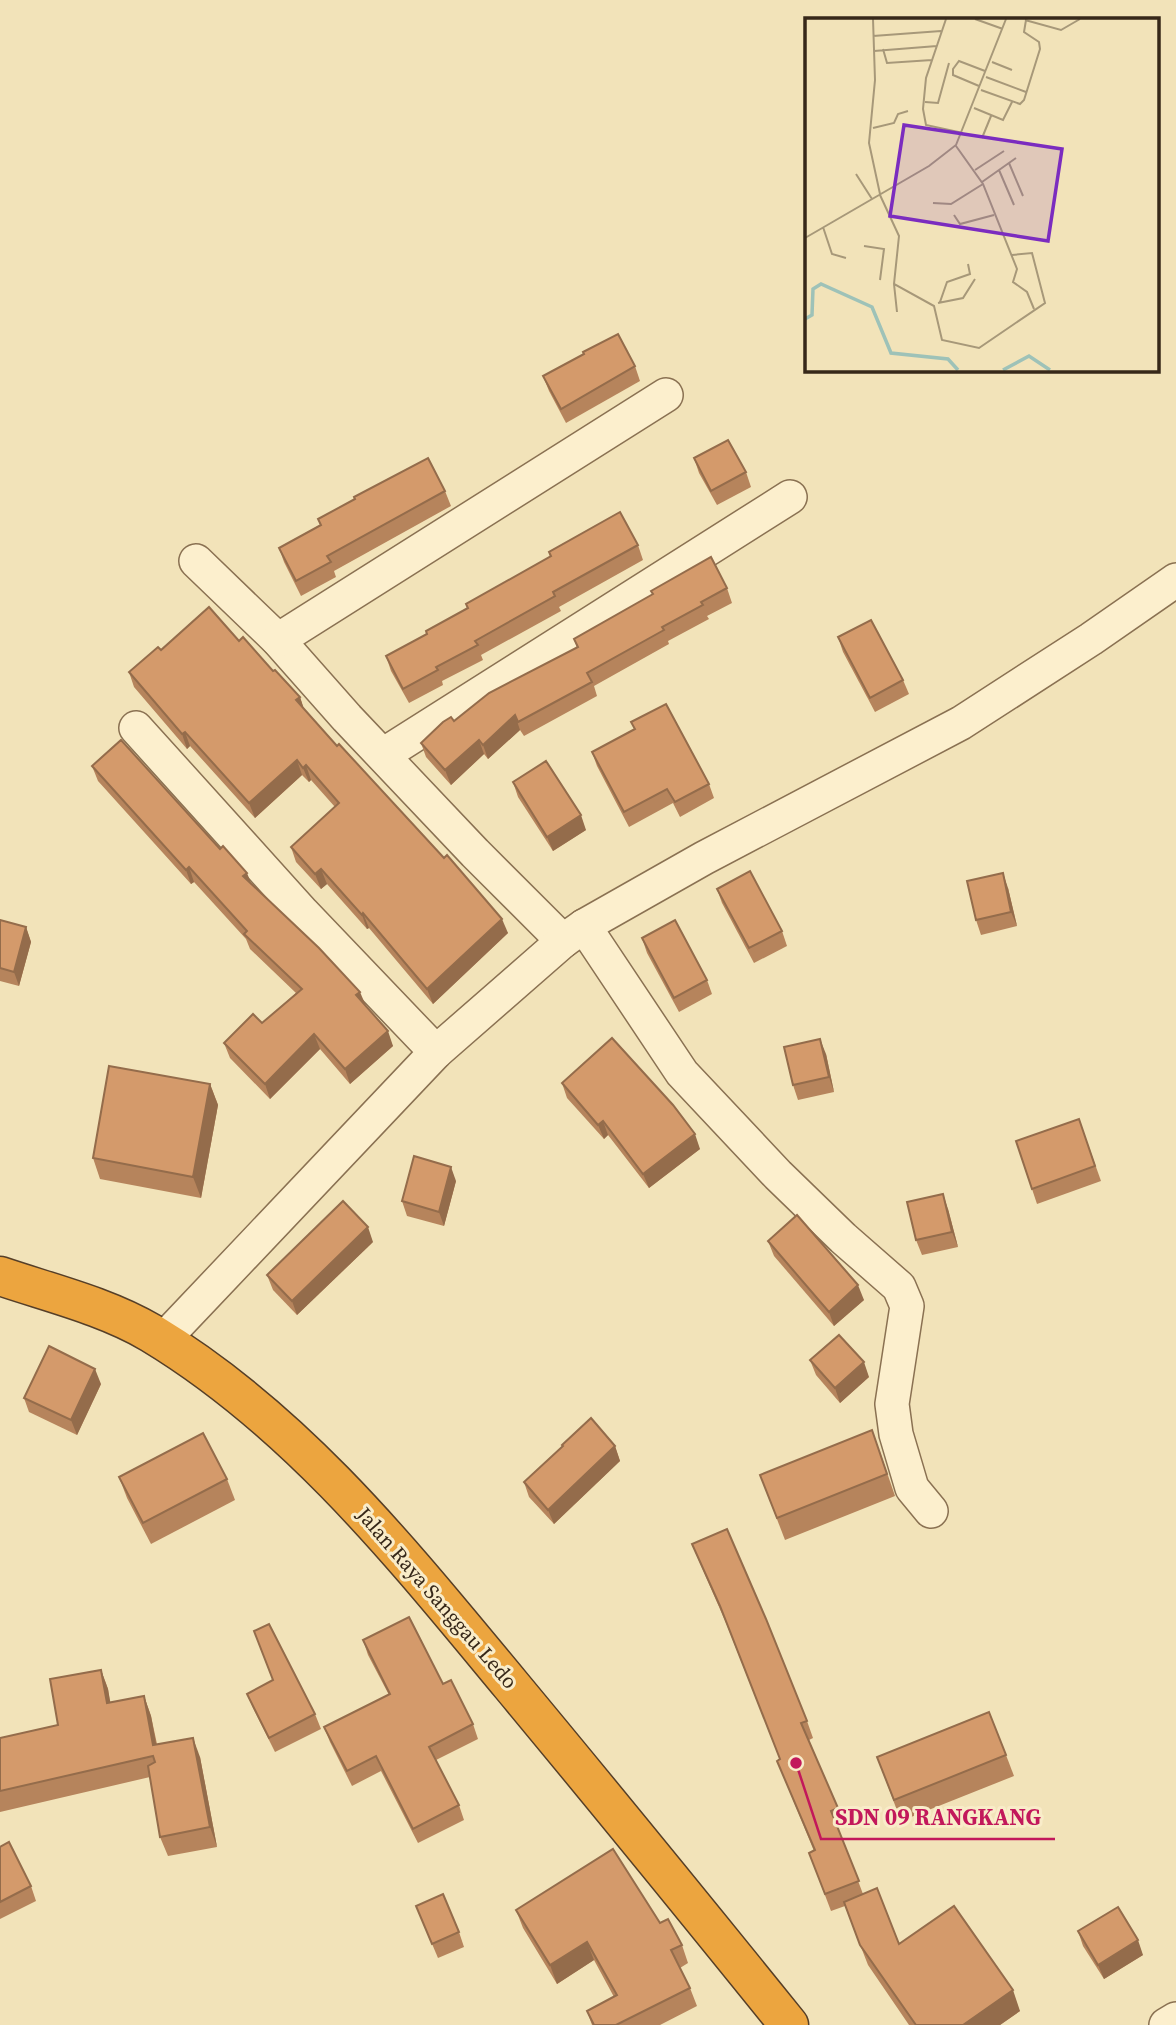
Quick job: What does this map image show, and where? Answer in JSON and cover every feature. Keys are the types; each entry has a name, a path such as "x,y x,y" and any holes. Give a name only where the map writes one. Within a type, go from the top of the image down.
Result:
{"highway":[{"name":"Jalan Raya Sanggau Ledo","path":"0,1276 95,1308 150,1332 239,1393 305,1450 359,1507 492,1662 789,2025"}],"street":[{"path":"278,640 666,395"},
{"path":"383,755 790,497"},
{"path":"196,561 278,640 383,755 574,934 682,1073 834,1229 899,1287 907,1306 892,1404 896,1434 912,1488 931,1511"},
{"path":"162,1341 436,1052 574,934 704,858 961,723 1176,580"},
{"path":"136,728 303,913 436,1052"},
{"path":"1166,2025 1176,2020"}],"building":[{"path":"618,334 635,366 561,409 543,376"},
{"path":"728,440 746,472 711,491 694,458"},
{"path":"428,458 445,491 327,556 331,562 296,581 279,548 321,525 318,519 355,499 354,497"},
{"path":"620,512 638,545 553,592 555,596 475,641 478,645 436,667 438,670 403,689 386,656 468,608 466,604 551,556 549,552"},
{"path":"711,557 727,588 701,602 703,605 662,627 664,630 587,673 592,682 518,722 515,715 483,745 479,740 445,770 421,743 443,722 451,717 454,721 489,693 578,647 574,639"},
{"path":"209,607 239,641 243,637 273,671 275,670 300,697 296,700 337,746 339,744 444,858 447,855 502,919 427,989 363,913 362,915 321,869 315,874 291,847 339,803 306,765 303,768 297,760 249,803 185,732 182,734 129,672 158,647 161,650"},
{"path":"871,620 903,680 870,698 838,637"},
{"path":"666,704 709,784 675,802 667,789 624,812 592,752 635,729 631,722"},
{"path":"121,740 220,849 223,846 247,873 243,876 319,948 360,992 356,995 388,1031 345,1069 314,1034 265,1084 224,1043 253,1014 262,1023 302,989 244,934 247,931 189,867 186,870 92,766"},
{"path":"546,761 581,815 547,837 513,782"},
{"path":"750,871 782,931 749,948 717,889"},
{"path":"1003,873 1011,912 976,920 967,881"},
{"path":"0,920 26,927 14,972 0,968"},
{"path":"675,920 707,980 674,998 642,938"},
{"path":"612,1038 673,1105 695,1134 643,1174 603,1121 598,1125 562,1083"},
{"path":"820,1039 829,1077 793,1085 784,1047"},
{"path":"109,1066 210,1084 193,1177 93,1158"},
{"path":"1079,1119 1095,1166 1032,1189 1016,1141"},
{"path":"414,1156 451,1167 439,1212 402,1201"},
{"path":"943,1194 952,1232 916,1240 907,1202"},
{"path":"343,1201 368,1227 292,1301 267,1275"},
{"path":"797,1215 858,1285 829,1312 768,1241"},
{"path":"839,1335 864,1362 835,1388 810,1360"},
{"path":"49,1346 95,1369 71,1420 24,1398"},
{"path":"591,1418 615,1446 548,1510 524,1482"},
{"path":"872,1430 887,1474 777,1518 760,1475"},
{"path":"203,1433 227,1479 143,1523 119,1477"},
{"path":"727,1529 807,1721 801,1723 838,1808 831,1811 859,1881 825,1894 809,1853 815,1850 777,1761 780,1759 720,1606 692,1544"},
{"path":"409,1617 443,1684 451,1680 473,1724 429,1747 459,1805 413,1829 376,1756 347,1771 324,1727 390,1694 363,1640"},
{"path":"269,1624 315,1714 269,1738 247,1694 273,1680 254,1631"},
{"path":"101,1670 107,1703 144,1696 153,1745 193,1738 210,1827 160,1837 148,1766 155,1762 153,1756 0,1791 0,1738 58,1725 50,1679"},
{"path":"989,1712 1006,1755 894,1800 877,1757"},
{"path":"9,1842 31,1886 0,1902 0,1847"},
{"path":"613,1849 660,1923 668,1919 682,1945 671,1950 690,1988 616,2025 594,2025 587,2011 617,1995 587,1942 550,1965 516,1910"},
{"path":"877,1888 899,1944 954,1906 1013,1990 963,2025 916,2025 860,1945 844,1902"},
{"path":"443,1894 459,1932 432,1944 416,1906"},
{"path":"1118,1907 1138,1940 1098,1965 1078,1931"}],"place":[{"name":"SDN 09 RANGKANG","path":"796,1763"}]}
